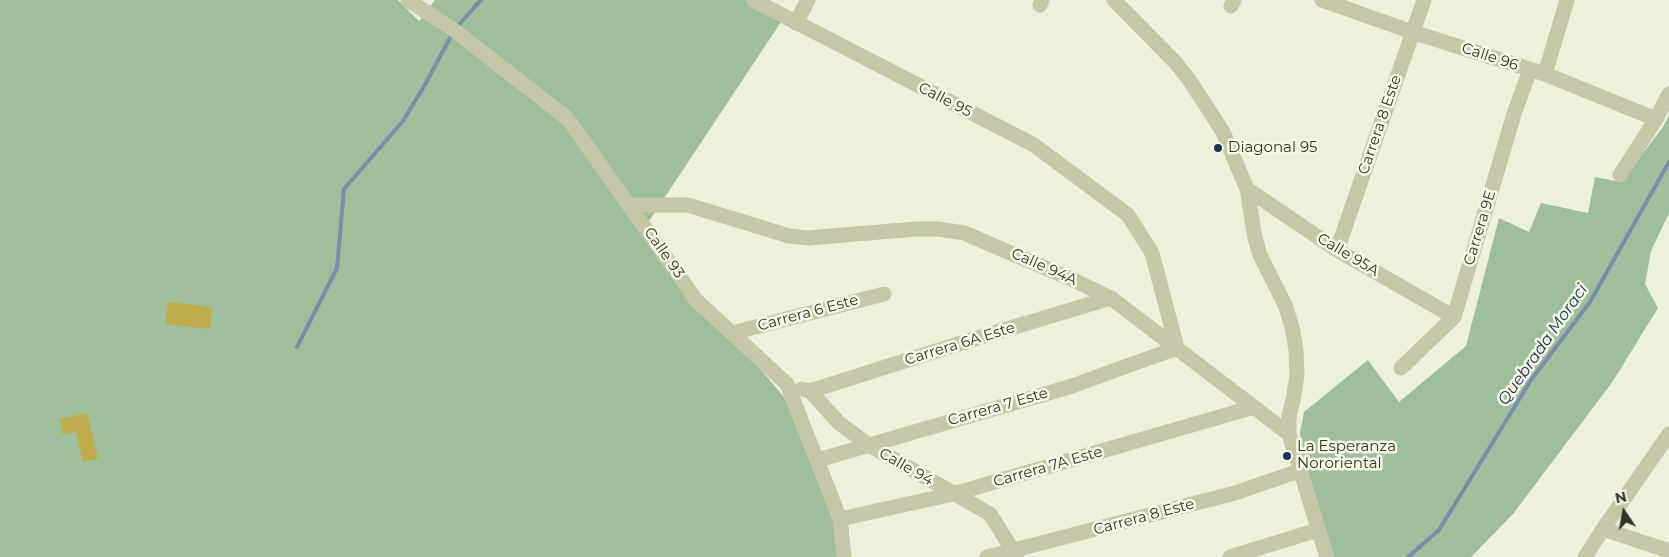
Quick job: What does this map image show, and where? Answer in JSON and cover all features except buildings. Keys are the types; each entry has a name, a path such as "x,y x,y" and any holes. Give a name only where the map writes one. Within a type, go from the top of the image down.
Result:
{"street":[{"name":"Calle 93","path":"408,0 454,30 568,119 696,300 787,384 840,519 844,557"},
{"name":"Calle 95","path":"753,0 1034,145 1128,215 1152,253 1177,348"},
{"path":"796,23 808,0"},
{"path":"1114,0 1190,81 1223,132 1247,189 1255,238 1260,255 1285,306 1292,327 1296,350 1296,374 1289,417 1289,434 1326,557"},
{"name":"Calle 96","path":"1322,0 1412,32 1545,74 1656,119"},
{"name":"Carrera 8 Este","path":"1337,250 1424,0"},
{"path":"1545,74 1567,0"},
{"name":"Carrera 9E","path":"1401,368 1454,317 1514,114 1530,70"},
{"path":"1620,175 1656,119 1669,94"},
{"name":"Calle 95A","path":"1247,189 1337,250 1454,317"},
{"name":"Calle 94A","path":"630,205 688,206 789,236 808,238 931,229 964,233 1111,298 1289,434"},
{"name":"Carrera 6 Este","path":"732,333 884,294"},
{"name":"Carrera 6A Este","path":"810,391 1111,298"},
{"name":"Carrera 7 Este","path":"818,460 1069,387 1177,348"},
{"path":"787,384 810,391"},
{"name":"Calle 94","path":"810,391 839,423 869,445 990,514 1015,554"},
{"name":"Carrera 7A Este","path":"840,519 953,494 1254,407"},
{"path":"1586,557 1603,528 1669,434"},
{"name":"Carrera 8 Este","path":"987,557 1015,554 1235,493 1299,471"},
{"path":"1603,528 1669,551"},
{"path":"1230,557 1318,530"}],"green space":[{"path":"0,0 398,0 419,21 435,0 745,0 781,22 643,230 789,403 828,475 849,529 847,557 0,557"},
{"path":"1669,115 1669,213 1651,251 1645,284 1658,308 1613,381 1513,514 1471,557 1332,557 1301,452 1300,432 1304,412 1368,360 1399,402 1466,346 1499,218 1529,232 1541,203 1588,213 1595,177 1621,182 1663,127"}],"waterway":[{"path":"456,28 481,0"},
{"path":"297,347 337,268 344,189 403,121 452,34"},
{"name":"Quebrada Moraci","path":"1408,557 1439,530 1531,380 1590,302 1669,162"}],"place":[{"name":"Diagonal 95","path":"1218,148"},
{"name":"La Esperanza Nororiental","path":"1287,456"}]}
